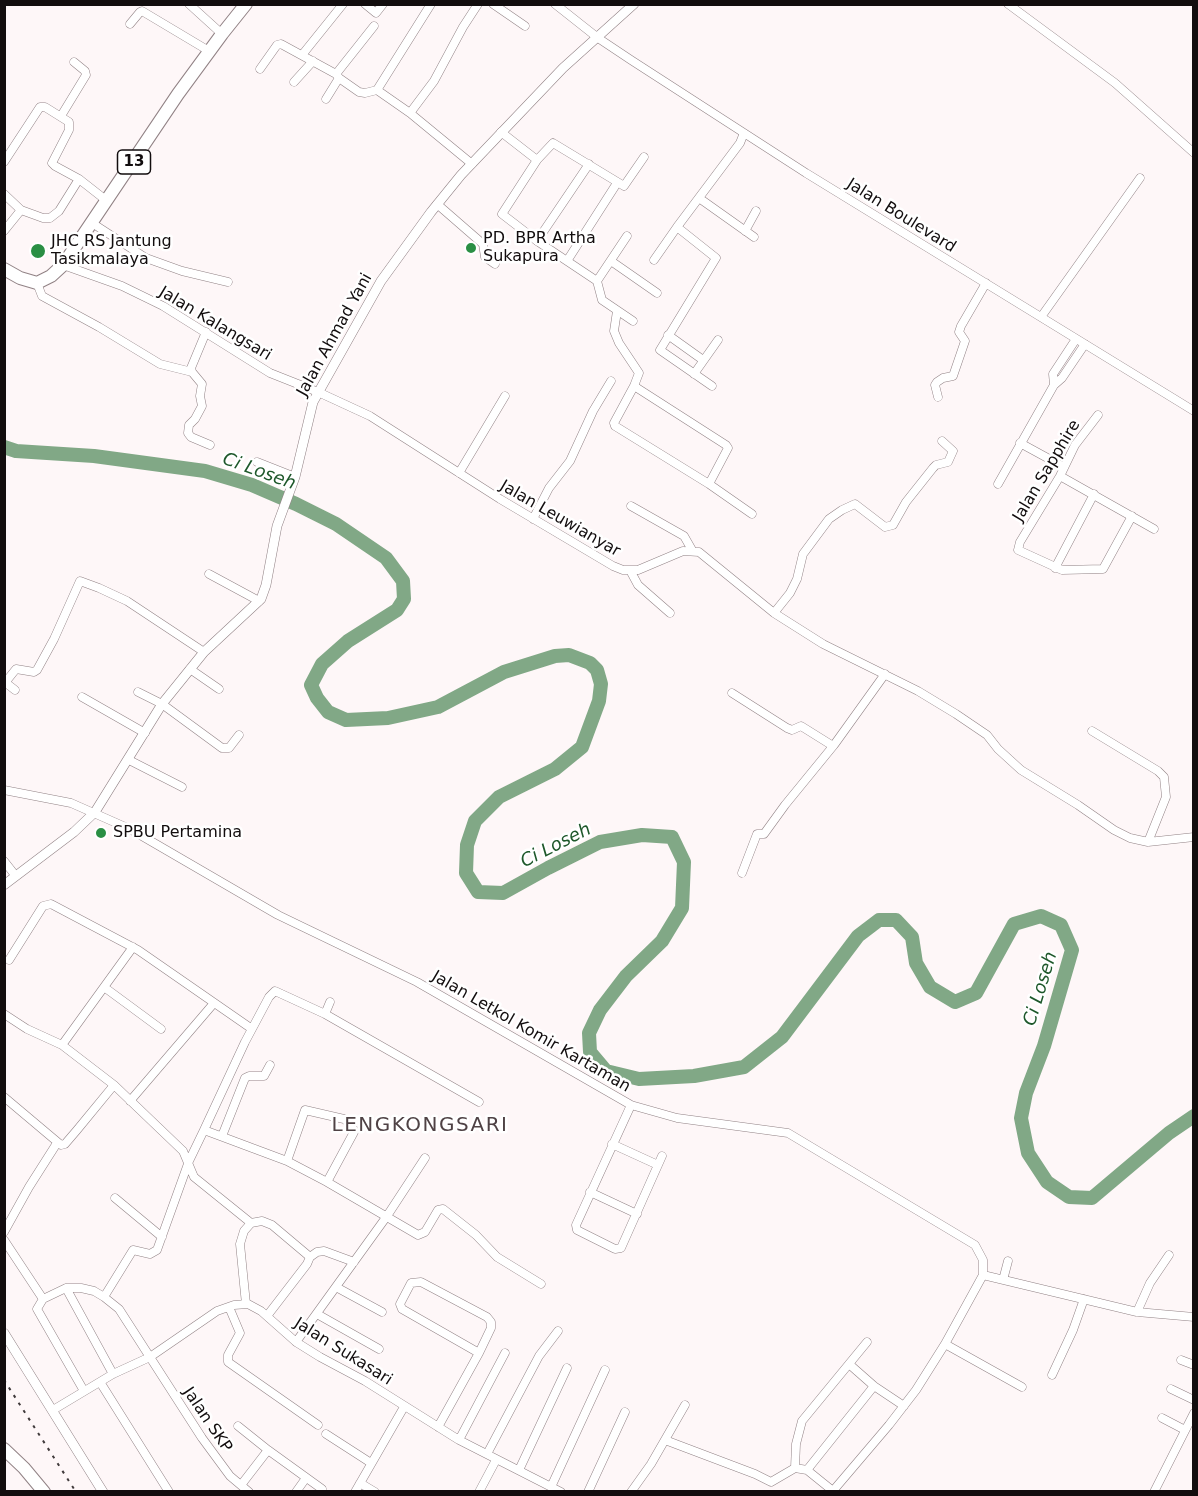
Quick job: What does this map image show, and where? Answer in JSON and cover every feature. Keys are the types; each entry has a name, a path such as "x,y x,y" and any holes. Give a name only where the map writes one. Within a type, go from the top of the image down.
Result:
{"main road":[{"name":"13","path":"37,283 51,276 63,265 210,51 246,4"},
{"path":"4,268 20,278 37,283"},
{"path":"4,1449 44,1491"}],"street":[{"path":"189,4 222,34"},
{"path":"302,55 343,4"},
{"path":"365,4 376,13 383,4"},
{"path":"377,90 431,4"},
{"path":"410,113 434,81 478,4"},
{"path":"493,4 525,26"},
{"name":"Jalan Boulevard","path":"555,4 598,38 744,134 1194,411"},
{"name":"Jalan Ahmad Yani","path":"260,601 267,585 274,538 295,477 311,407 381,281 436,204 501,132 563,68 634,4"},
{"path":"1008,4 1115,83 1194,153"},
{"path":"130,24 142,11 210,51"},
{"path":"326,99 338,76 374,26"},
{"path":"260,69 280,44 313,61 362,93 377,90 410,113 472,164"},
{"path":"294,82 313,61"},
{"path":"62,116 86,75 85,71 74,62"},
{"path":"4,162 40,107 45,106 62,116 70,125 52,160 53,164 79,179 107,201"},
{"path":"501,132 537,160"},
{"path":"654,261 740,143 744,134"},
{"path":"633,321 602,300 597,281 537,241 502,214 537,160 554,142 625,186 644,157"},
{"path":"537,241 589,164"},
{"path":"1041,317 1140,178"},
{"path":"4,194 21,210 43,218 50,218 54,216 79,179"},
{"path":"567,261 617,183"},
{"path":"699,198 754,237"},
{"path":"436,204 483,244 485,257 495,264"},
{"path":"4,231 21,210"},
{"path":"745,231 756,212"},
{"path":"92,223 146,258 182,271 228,282"},
{"path":"677,227 716,258 660,348 660,352 712,386"},
{"path":"597,281 627,236"},
{"path":"610,261 657,293"},
{"name":"Jalan Kalangsari","path":"63,265 122,286 164,306 270,373 318,392"},
{"path":"37,283 42,296 160,364 192,372 202,384 200,396 202,406 189,425 188,433 191,437 210,445"},
{"path":"938,397 935,385 937,382 952,377 955,372 965,341 959,332 961,326 986,284"},
{"path":"616,311 614,331 639,373 614,423 615,426 709,484 752,514"},
{"path":"192,372 191,368 206,332"},
{"path":"668,335 703,360"},
{"path":"1054,385 1053,374 1076,339"},
{"path":"694,374 717,340"},
{"path":"998,484 1054,385 1062,378 1085,344"},
{"path":"533,519 549,488 570,461 584,428 611,381"},
{"path":"634,386 726,445 728,448 709,484"},
{"name":"Jalan Leuwianyar","path":"318,392 393,429 459,474 613,566 631,572 677,553 692,550"},
{"path":"459,474 505,396"},
{"name":"Jalan Sapphire","path":"1056,568 1020,552 1018,547 1079,440 1098,415"},
{"path":"774,613 790,593 797,579 803,554 829,519 855,504 885,527 893,525 906,502 933,468 948,462 953,451 942,441"},
{"path":"1020,443 1064,468"},
{"path":"257,462 295,477"},
{"path":"1060,476 1154,529"},
{"path":"1094,494 1056,568 1062,570 1103,569 1132,516"},
{"path":"632,507 684,536 692,550 705,556 787,622 823,644 885,674 956,714 987,735 998,749 1021,770 1114,830 1148,842 1194,837"},
{"path":"631,572 638,585 670,613"},
{"path":"4,885 74,832 95,812 162,704 204,652 260,601 209,574"},
{"path":"15,690 5,684 16,669 34,672 37,670 54,639 80,581 127,601 204,652"},
{"path":"190,669 219,689"},
{"path":"742,873 757,834 764,834 833,746 885,674"},
{"path":"138,692 162,704 222,748 229,748 239,735"},
{"path":"732,693 788,728 792,730 803,726 833,746"},
{"path":"82,697 145,733"},
{"path":"1092,731 1158,771 1164,777 1165,802 1148,842"},
{"path":"129,760 182,787"},
{"name":"Jalan Letkol Komir Kartaman","path":"4,790 59,800 95,812 143,836 278,915 417,982 631,1105 676,1118 788,1133 975,1245 983,1260 983,1275"},
{"path":"4,861 15,875"},
{"path":"9,960 42,908 48,903 53,904 132,947 252,1029"},
{"path":"62,1045 132,947"},
{"path":"105,987 161,1029"},
{"path":"84,1391 37,1311 37,1307 43,1299 66,1288 85,1289 104,1297 132,1251 153,1254 162,1237 189,1161 252,1029 274,991 325,1014 479,1102"},
{"path":"325,1014 330,1002"},
{"path":"129,1101 214,1003"},
{"path":"4,1014 27,1029 62,1045 114,1085 176,1143 189,1161 192,1173 198,1181 251,1223"},
{"path":"222,1136 245,1078 264,1076 270,1065"},
{"path":"4,1097 60,1145 65,1143 114,1085"},
{"path":"631,1105 590,1192 576,1229 615,1249 620,1249 662,1156"},
{"path":"287,1161 305,1110 344,1119 352,1125 354,1132 327,1182"},
{"path":"204,1130 287,1161 420,1235 425,1232 438,1210 443,1209 476,1235 497,1257 541,1284"},
{"path":"4,1232 57,1143"},
{"path":"612,1144 658,1165"},
{"path":"296,1342 387,1216 425,1158"},
{"path":"590,1192 637,1214"},
{"path":"115,1198 162,1237"},
{"path":"53,1410 113,1374 150,1357 217,1311 246,1304 240,1244 242,1233 251,1223 259,1221 272,1225 310,1257"},
{"path":"4,1240 43,1299"},
{"path":"267,1316 304,1269 310,1257 317,1252 324,1251 354,1262"},
{"path":"1137,1312 1150,1283 1169,1255"},
{"path":"1003,1280 1008,1261"},
{"path":"665,1440 751,1472 771,1482 795,1468 807,1470 833,1491 873,1446 904,1406 945,1344 983,1275 1137,1312 1194,1317"},
{"path":"438,1427 479,1353 491,1326 489,1318 421,1282 411,1283 400,1305 402,1309 479,1353"},
{"path":"336,1287 382,1312"},
{"path":"66,1288 113,1374"},
{"name":"Jalan SKP","path":"104,1297 119,1309 230,1476 249,1491"},
{"path":"1052,1375 1073,1330 1084,1299"},
{"name":"Jalan Sukasari","path":"246,1304 267,1316 296,1342 459,1440 561,1491"},
{"path":"229,1307 240,1333 228,1355 228,1362 318,1425"},
{"path":"317,1314 379,1348"},
{"path":"487,1454 539,1356 558,1331"},
{"path":"4,1333 103,1491"},
{"path":"795,1468 795,1450 801,1423 867,1342"},
{"path":"945,1344 1022,1387"},
{"path":"459,1440 505,1353"},
{"path":"1181,1360 1194,1365"},
{"path":"849,1364 874,1386 904,1406"},
{"path":"519,1470 567,1368"},
{"path":"551,1487 605,1370"},
{"path":"100,1382 170,1491"},
{"path":"807,1470 874,1386"},
{"path":"1171,1389 1194,1400"},
{"path":"631,1491 647,1470 685,1405"},
{"path":"355,1491 404,1407"},
{"path":"588,1491 625,1412"},
{"path":"1154,1491 1194,1413"},
{"path":"1162,1418 1185,1430"},
{"path":"238,1426 322,1489"},
{"path":"326,1434 370,1463"},
{"path":"241,1485 268,1450"},
{"path":"479,1491 496,1460"},
{"path":"296,1491 306,1478"},
{"path":"360,1483 375,1491"}],"waterway":[{"name":"Ci Loseh","path":"4,447 16,451 94,456 205,471 252,485 296,504 336,524 386,558 403,581 404,599 397,610 348,641 322,664 311,685 317,698 328,712 346,720 388,718 438,707 504,672 555,656 569,655 590,663 597,670 601,684 599,701 582,747 555,769 499,797 475,821 467,845 466,873 478,892 503,893 600,842 642,835 672,837 684,862 682,908 662,941 626,976 600,1010 589,1033 590,1052 606,1071 639,1079 694,1076 744,1067 782,1037 858,936 879,920 896,920 912,937 916,963 930,987 955,1002 976,993 1014,924 1041,916 1061,925 1072,950 1044,1046 1026,1093 1021,1118 1028,1153 1047,1182 1069,1197 1092,1198 1169,1133 1194,1116"}],"railway":[{"path":"4,1380 76,1492"}],"place":[{"name":"PD. BPR Artha Sukapura","path":"471,248"},
{"name":"JHC RS Jantung Tasikmalaya","path":"38,251"},
{"name":"SPBU Pertamina","path":"101,833"}],"district":[{"name":"LENGKONGSARI","path":"420,1126"}]}
